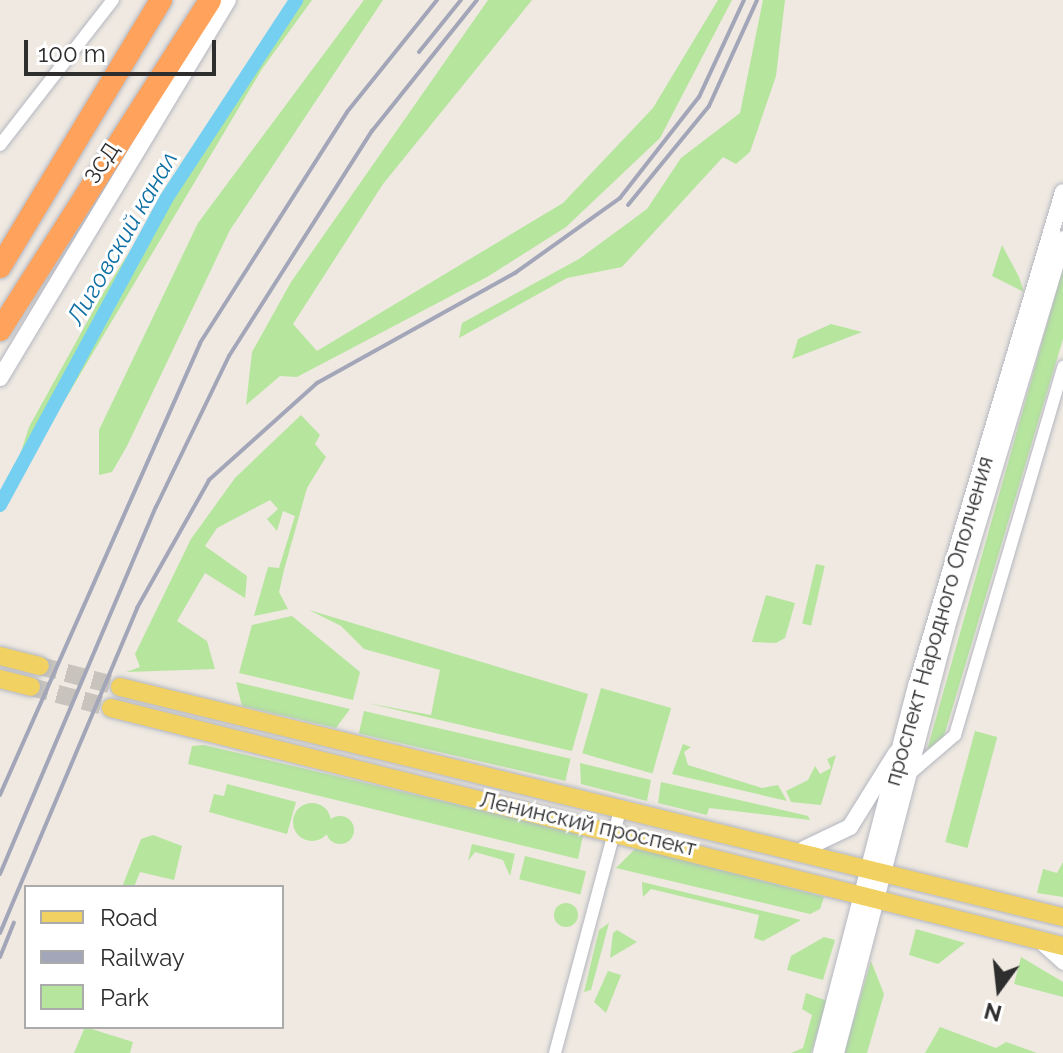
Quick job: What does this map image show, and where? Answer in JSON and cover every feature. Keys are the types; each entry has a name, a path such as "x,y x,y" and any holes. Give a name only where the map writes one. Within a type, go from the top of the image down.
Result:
{"highway":[{"name":"ЗСД","path":"0,267 161,0"},
{"name":"ЗСД","path":"0,330 210,0"}],"main road":[{"path":"0,378 228,0"},
{"name":"проспект Народного Ополчения","path":"881,868 899,749 1063,192"},
{"name":"проспект Народного Ополчения","path":"836,1053 881,868 913,771 946,630 1063,239"},
{"path":"0,656 40,666"},
{"path":"0,679 31,687"},
{"name":"Ленинский проспект","path":"120,687 804,849 1063,917"},
{"name":"Ленинский проспект","path":"111,708 615,830 1063,946"},
{"path":"804,849 850,827 899,749"},
{"name":"проспект Народного Ополчения","path":"821,1053 874,896"}],"street":[{"path":"0,145 113,0"},
{"path":"913,771 955,735 1063,367"},
{"path":"555,1053 621,807"},
{"path":"1034,939 1063,964"}],"green space":[{"path":"290,0 312,0 262,69 28,462 20,455 29,427 102,295"},
{"path":"364,0 383,0 230,230 127,446 112,472 99,475 99,430 198,223"},
{"path":"488,0 532,0 383,184 293,324 317,351 563,203 653,108 718,0 732,0 660,138 566,227 487,277 297,377 280,376 246,405 252,352 291,282"},
{"path":"763,0 785,0 776,76 750,152 736,164 723,157 622,267 567,278 459,338 462,323 579,259 647,209 681,158 740,113"},
{"path":"1002,245 1019,277 1024,292 992,276"},
{"path":"1063,268 1063,339 944,736 927,750"},
{"path":"831,324 862,332 792,359 798,339"},
{"path":"301,415 320,435 315,444 326,457 307,488 284,570 279,592 288,609 254,616 268,567 279,568 295,516 283,511 277,531 267,519 278,509 270,500 217,528 205,546 247,576 245,598 205,573 177,621 207,641 215,669 126,672 140,667 135,654 191,539 235,478"},
{"path":"816,564 825,566 811,625 802,623"},
{"path":"766,595 795,603 785,638 776,643 752,642"},
{"path":"309,610 588,694 572,751 367,703 431,715 440,670 364,649 341,626"},
{"path":"292,616 360,672 353,700 239,673 252,625"},
{"path":"236,682 350,709 336,728 242,706"},
{"path":"601,688 671,708 652,773 582,753"},
{"path":"364,711 571,759 565,781 359,733"},
{"path":"975,731 997,737 967,848 945,842"},
{"path":"683,744 691,747 684,752 688,765 762,788 778,785 787,801 672,774"},
{"path":"204,745 574,832 583,835 578,859 188,764 192,746"},
{"path":"836,755 821,805 791,802 786,791 808,780 815,766 820,774 831,768 827,759"},
{"path":"580,763 651,780 647,801 581,784"},
{"path":"661,782 808,816 810,820 709,808 707,815 658,803"},
{"path":"227,784 296,802 287,834 209,812 214,794 224,796"},
{"path":"312,803 325,809 331,822 325,835 312,841 299,835 293,822 299,809"},
{"path":"340,816 350,820 354,830 350,840 340,844 330,840 326,830 330,820"},
{"path":"153,835 182,846 174,880 140,872 135,885 123,885 141,839"},
{"path":"472,844 515,854 510,876 503,860 475,852 468,861"},
{"path":"636,848 824,897 820,909 810,914 616,868"},
{"path":"525,856 586,871 580,895 519,879"},
{"path":"1063,862 1063,897 1037,893 1043,869 1057,873"},
{"path":"642,882 801,920 763,941 754,938 759,915 651,889 643,897"},
{"path":"566,903 575,906 578,915 575,924 566,927 557,924 554,915 557,906"},
{"path":"609,923 591,990 584,992 599,930"},
{"path":"916,929 965,943 938,964 909,955"},
{"path":"617,930 637,942 610,958 613,933"},
{"path":"824,937 835,940 823,980 787,970 791,956"},
{"path":"1021,957 1063,982 1063,997 1014,984"},
{"path":"871,961 884,994 867,1053 844,1053"},
{"path":"608,971 621,975 606,1013 594,1002"},
{"path":"806,993 827,1001 811,1053 791,1053 803,1048 812,1015 802,1009"},
{"path":"940,1027 996,1048 1006,1042 1037,1053 925,1053"},
{"path":"84,1029 133,1042 130,1053 74,1053"}],"waterway":[{"name":"Лиговский канал","path":"0,505 166,199 296,0"}],"tunnel":[{"path":"40,666 120,687"},
{"path":"31,687 111,708"}],"railway":[{"path":"0,795 200,343 347,112 437,0"},
{"path":"419,52 461,0"},
{"path":"0,874 156,507 229,356 372,131 477,0"},
{"path":"0,933 137,608 209,480 317,383 515,273 620,198 699,97 744,0"},
{"path":"628,205 709,106 757,0"},
{"path":"0,957 14,923"}]}
